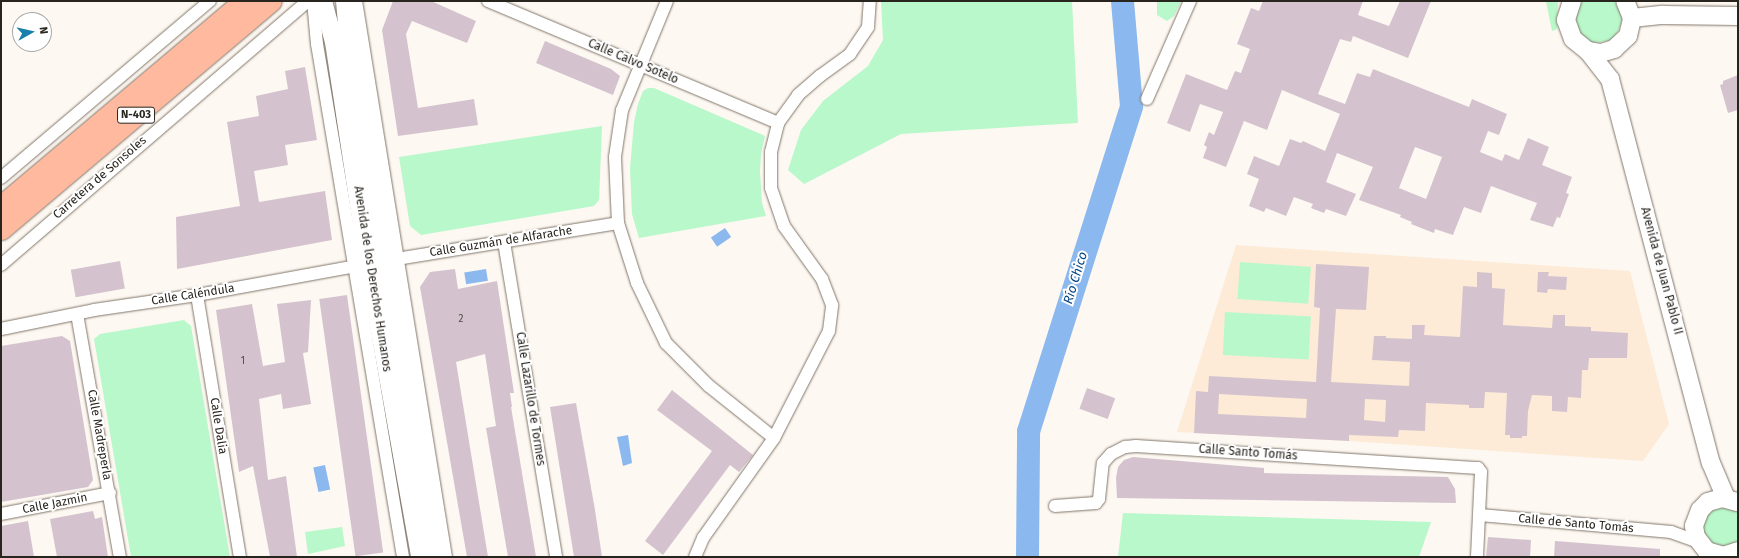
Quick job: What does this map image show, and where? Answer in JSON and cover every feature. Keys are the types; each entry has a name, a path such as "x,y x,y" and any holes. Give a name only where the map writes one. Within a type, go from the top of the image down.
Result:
{"highway":[{"name":"N-403","path":"1,208 246,1"},
{"name":"Carretera de Sonsoles","path":"1,229 271,1"}],"main road":[{"name":"Avenida de los Derechos Humanos","path":"345,1 348,39 376,262 420,557"},
{"name":"Avenida de Juan Pablo II","path":"1572,1 1566,20 1573,40 1588,51 1610,79"},
{"path":"1588,51 1602,52 1614,49 1628,36 1632,18 1625,1"},
{"name":"Avenida de los Derechos Humanos","path":"319,8 334,42 433,557"},
{"path":"1632,18 1669,15 1738,16"},
{"name":"Avenida de Juan Pablo II","path":"1614,49 1610,79 1711,463 1732,501"},
{"name":"Avenida de Juan Pablo II","path":"1708,502 1711,463"},
{"path":"1731,555 1711,553 1698,542 1694,532 1695,521 1700,510 1708,502 1717,499 1732,501"}],"street":[{"path":"1,178 210,1"},
{"name":"Carretera de Sonsoles","path":"1,265 291,14 308,1"},
{"name":"Avenida de los Derechos Humanos","path":"356,1 376,262 403,557"},
{"name":"Calle Calvo Sotelo","path":"488,1 778,123"},
{"path":"667,1 622,110 616,151 618,224 637,283 666,343 709,386 774,438"},
{"path":"695,557 703,538 774,438 829,331 832,305 822,279 784,226 771,188 771,152 778,123 798,95 820,76 850,54 868,27 870,1"},
{"path":"1147,99 1190,1"},
{"path":"291,14 319,8"},
{"name":"Calle Guzmán de Alfarache","path":"376,262 618,224"},
{"name":"Calle Lazarillo de Tormes","path":"504,242 556,557"},
{"name":"Avenida de los Derechos Humanos","path":"376,262 446,557"},
{"name":"Calle Caléndula","path":"1,329 94,310 197,295 376,262"},
{"name":"Calle Dalia","path":"197,295 240,557"},
{"name":"Calle Madreperla","path":"77,314 110,493 120,557"},
{"name":"Calle Santo Tomás","path":"1055,506 1096,503 1099,499 1103,463 1110,454 1126,447 1136,446 1481,469 1480,515"},
{"name":"Calle Jazmin","path":"1,514 110,493"},
{"path":"1477,557 1480,515"},
{"name":"Calle de Santo Tomás","path":"1480,515 1671,532 1698,542"},
{"name":"Calle de Santo Tomás","path":"1671,532 1695,521"}],"shaded area":[{"path":"1236,245 1630,271 1669,424 1643,461 1349,441 1177,432"}],"green space":[{"path":"881,1 1072,1 1078,123 901,134 804,184 788,170 801,130 823,101 868,66 883,40"},
{"path":"1157,1 1181,1 1174,16 1167,21 1157,15"},
{"path":"1546,1 1558,1 1557,29 1552,31"},
{"path":"1583,1 1614,1 1622,15 1622,23 1615,37 1608,41 1593,43 1580,34 1574,20 1579,5"},
{"path":"648,88 654,88 765,136 761,154 760,171 762,203 766,216 639,238 632,214 630,169 634,122 638,104 643,91"},
{"path":"602,126 599,200 594,206 421,235 410,226 399,157"},
{"path":"1240,262 1311,267 1308,304 1237,299"},
{"path":"1225,312 1311,317 1309,359 1223,355"},
{"path":"184,320 191,326 230,557 131,557 94,339 100,334"},
{"path":"1720,507 1732,508 1738,513 1738,541 1723,548 1710,543 1703,531 1703,525 1708,513"},
{"path":"1123,513 1431,522 1419,557 1118,557"},
{"path":"342,527 345,546 308,554 305,532"}],"water":[{"path":"725,228 731,237 717,247 711,238"},
{"path":"486,269 488,281 466,284 464,272"},
{"path":"628,435 632,463 623,466 617,437"},
{"path":"325,465 330,489 318,492 313,467"}],"building":[{"path":"393,1 431,1 476,21 467,43 412,21 406,34 418,108 474,99 478,125 398,136 382,30"},
{"path":"1263,1 1363,1 1358,15 1389,26 1400,1 1431,1 1408,58 1353,36 1351,42 1340,39 1318,94 1345,104 1357,73 1370,77 1373,69 1469,107 1472,99 1507,114 1499,135 1488,131 1480,152 1502,161 1505,154 1519,160 1528,138 1549,147 1542,165 1572,177 1566,193 1569,194 1560,218 1557,217 1553,227 1530,220 1537,203 1491,186 1481,213 1464,207 1453,235 1435,229 1434,233 1411,224 1412,222 1400,217 1401,215 1359,200 1373,167 1337,153 1326,182 1356,194 1346,216 1326,209 1324,213 1311,208 1313,204 1294,197 1286,216 1266,208 1264,212 1249,206 1259,179 1247,174 1254,156 1279,166 1290,139 1301,143 1303,141 1325,151 1340,114 1282,90 1267,130 1244,121 1226,167 1203,158 1207,147 1204,145 1209,132 1214,135 1223,112 1200,104 1190,132 1167,123 1186,74 1227,90 1235,71 1241,73 1250,49 1237,44 1251,8 1259,11","holes":["1415,147 1442,157 1426,199 1399,188"]},
{"path":"545,41 611,69 620,76 613,95 536,63"},
{"path":"305,67 317,140 285,145 288,165 254,171 259,202 325,191 332,240 177,269 176,217 240,206 227,122 259,116 256,96 288,89 285,71"},
{"path":"1738,75 1738,110 1728,113 1720,85 1723,84 1723,81"},
{"path":"120,261 125,289 76,297 71,270"},
{"path":"1316,264 1369,267 1366,310 1336,309 1331,382 1409,386 1410,362 1372,360 1374,336 1412,339 1412,325 1425,325 1424,335 1460,337 1463,286 1477,287 1477,272 1492,273 1492,288 1505,289 1503,325 1552,328 1553,315 1565,315 1565,326 1591,327 1591,331 1628,333 1627,358 1589,358 1588,370 1582,370 1581,398 1568,397 1567,412 1552,411 1552,396 1532,395 1528,411 1527,436 1522,436 1522,438 1510,438 1510,435 1505,435 1507,393 1485,392 1484,408 1469,408 1469,405 1426,403 1425,431 1399,430 1398,437 1349,435 1349,441 1194,433 1196,391 1208,392 1209,376 1316,382 1320,308 1314,307","holes":["1219,394 1307,399 1306,418 1218,414","1365,399 1386,400 1385,422 1364,420"]},
{"path":"455,269 458,289 497,281 514,393 510,393 511,407 536,557 508,557 486,428 496,426 485,354 456,362 488,557 467,557 420,287 430,272"},
{"path":"1538,272 1549,272 1548,276 1567,277 1566,290 1548,289 1547,293 1537,292"},
{"path":"347,295 383,552 355,556 319,299"},
{"path":"311,300 308,352 303,353 311,404 283,409 281,394 259,399 268,480 286,476 297,557 270,557 253,466 239,472 216,310 252,304 263,366 285,362 277,304"},
{"path":"62,336 70,341 93,480 88,487 1,502 1,346"},
{"path":"1087,388 1115,398 1108,419 1079,409"},
{"path":"672,390 753,455 739,472 730,465 663,555 645,541 712,451 657,410"},
{"path":"576,403 602,557 574,557 550,407"},
{"path":"1133,457 1264,468 1264,473 1448,477 1455,489 1456,503 1117,498 1116,478 1118,467 1124,460"},
{"path":"93,511 95,519 102,517 108,557 57,557 50,519"},
{"path":"28,521 34,557 1,557 1,526"},
{"path":"1488,537 1531,540 1530,557 1486,557"},
{"path":"1555,541 1660,549 1660,557 1554,557"}],"waterway":[{"name":"Río Chico","path":"1027,557 1028,431 1131,106 1122,1"}]}
